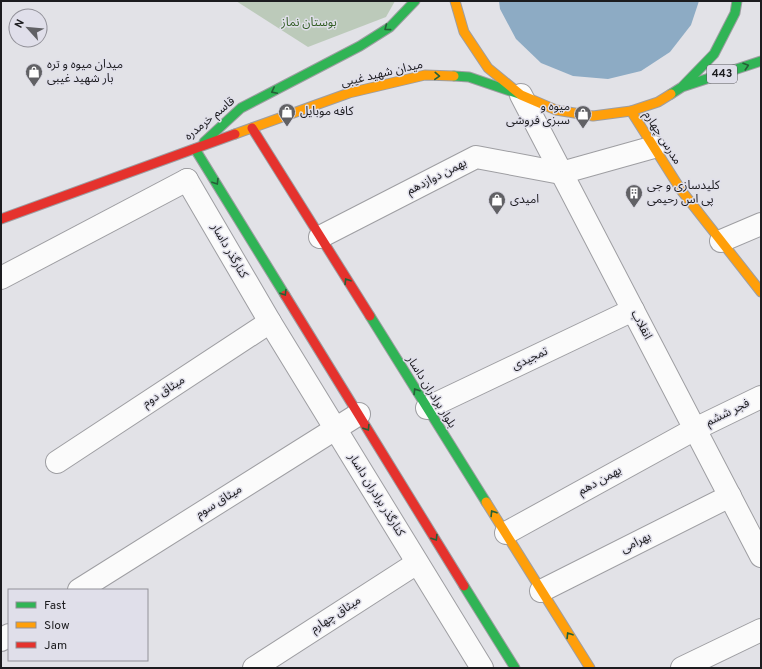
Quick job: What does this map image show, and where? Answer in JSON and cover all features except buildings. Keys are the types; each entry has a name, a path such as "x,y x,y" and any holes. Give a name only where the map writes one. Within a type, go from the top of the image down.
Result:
{"street":[{"name":"قاسم خرمدره","path":"1,219 196,149 241,108 360,46 390,27 415,1"},
{"name":"میدان شهید غیبی","path":"455,1 464,32 488,68 521,95"},
{"name":"میدان شهید غیبی","path":"196,149 349,93 425,75 469,77 521,95 556,110 593,116 631,111 658,102 682,87 714,54 735,13 737,1"},
{"name":"443","path":"682,87 761,61"},
{"name":"انقلاب","path":"521,95 761,556"},
{"name":"مدرس چهارم","path":"631,111 681,190 761,292"},
{"name":"بلوار برادران داسار","path":"252,128 590,668"},
{"path":"562,173 654,147"},
{"path":"1,278 187,180 196,149"},
{"path":"196,149 516,668"},
{"name":"بهمن دوازدهم","path":"320,237 476,158 562,173"},
{"name":"کنارگذر داسار","path":"187,180 270,322"},
{"path":"721,241 761,224"},
{"name":"تمجیدی","path":"427,408 633,310"},
{"name":"کنارگذر برادران داسار","path":"270,322 482,668"},
{"name":"میثاق دوم","path":"57,462 270,322"},
{"name":"فجر ششم","path":"695,429 761,397"},
{"name":"میثاق سوم","path":"82,589 358,414"},
{"name":"بهمن دهم","path":"506,533 695,429"},
{"name":"بهرامی","path":"541,590 730,496"},
{"name":"میثاق چهارم","path":"254,668 417,563"},
{"path":"682,668 761,630"}],"green space":[{"name":"بوستان نماز","path":"236,1 395,1 386,17 308,47"}],"water":[{"path":"499,1 699,1 691,25 670,52 641,71 608,79 573,76 541,63 516,39 500,9"}],"traffic: fast":[{"path":"204,142 241,108 360,46 390,27 415,1"},
{"path":"671,94 682,87 714,54 735,13 737,1"},
{"path":"685,86 761,61"},
{"path":"454,76 469,77 519,94"},
{"path":"195,149 285,295"},
{"path":"370,316 486,502"},
{"path":"464,586 515,668"}],"traffic: slow":[{"path":"455,1 464,32 488,68 521,95 556,110 593,116 631,111 658,102 671,94"},
{"path":"235,134 349,93 425,75 454,76"},
{"path":"631,111 681,190 761,292"},
{"path":"486,502 590,668"}],"traffic: jam":[{"path":"252,128 370,316"},
{"path":"1,219 235,134"},
{"path":"285,295 464,586"}],"place":[{"name":"میدان میوه و تره بار شهید غیبی","path":"34,87"},
{"name":"کافه موبایل","path":"287,127"},
{"name":"میوه و سبزی فروشی","path":"583,129"},
{"name":"کلیدسازی و جی پی اس رحیمی","path":"634,208"},
{"name":"امیدی","path":"497,215"}]}
